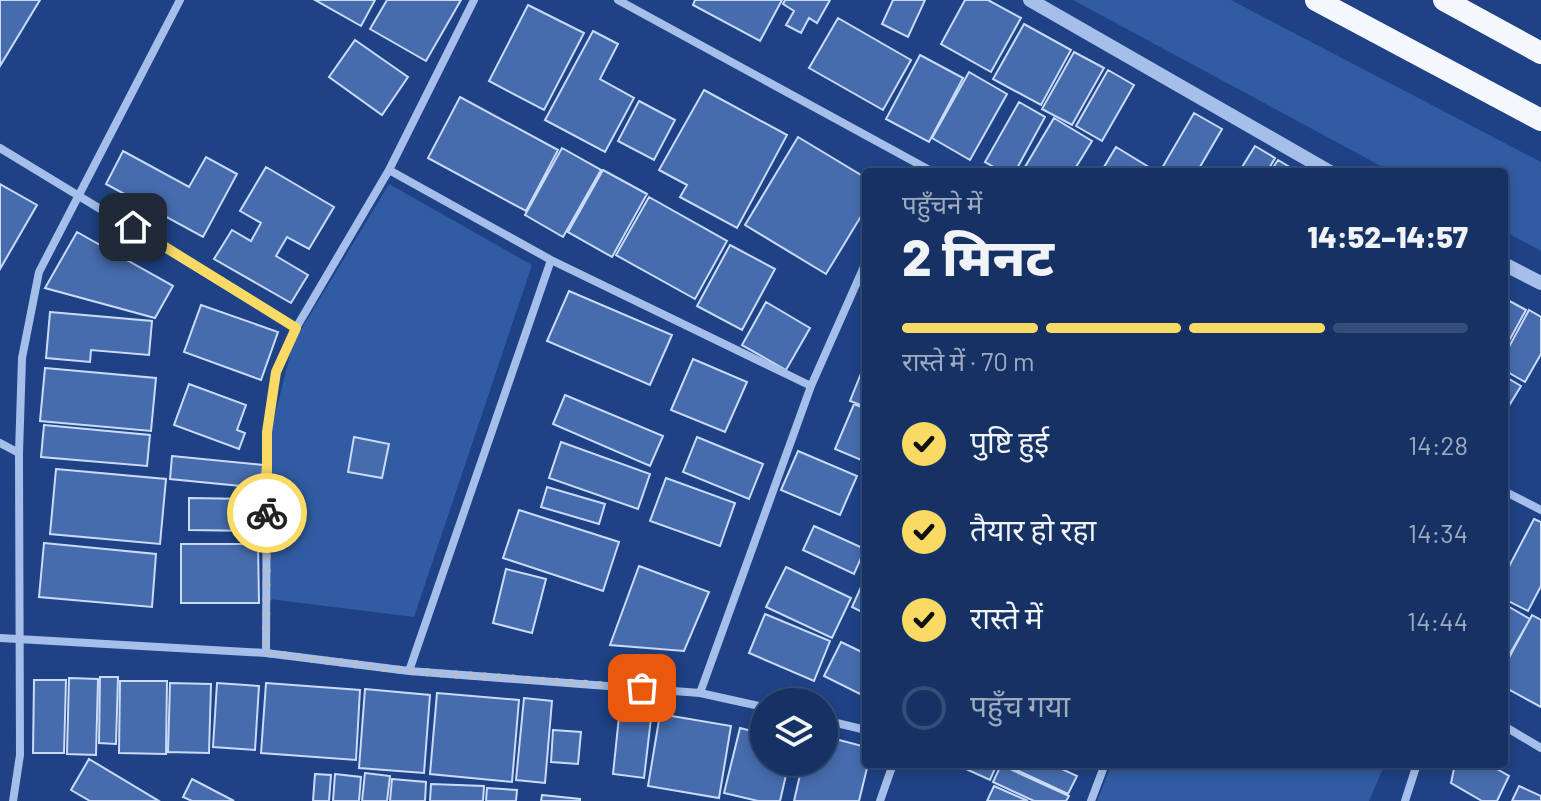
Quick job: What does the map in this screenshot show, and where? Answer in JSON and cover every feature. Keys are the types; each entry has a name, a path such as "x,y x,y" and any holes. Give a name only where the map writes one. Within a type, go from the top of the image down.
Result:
{"highway":[{"path":"1316,0 1541,120"},
{"path":"1444,0 1541,53"}],"street":[{"path":"13,801 20,755 19,453 22,358 39,272 180,0"},
{"path":"266,653 267,432 276,372 296,328 389,170 474,0"},
{"path":"618,0 926,168"},
{"path":"1030,0 1323,168"},
{"path":"0,148 296,328"},
{"path":"908,168 911,160"},
{"path":"389,170 551,260 811,386"},
{"path":"409,671 551,260"},
{"path":"1508,266 1541,283"},
{"path":"700,693 811,386 862,271"},
{"path":"0,443 19,453"},
{"path":"1508,493 1541,510"},
{"path":"0,638 266,653 409,671 700,693 750,704"},
{"path":"838,723 862,729"},
{"path":"1508,728 1541,748"},
{"path":"880,801 892,768"},
{"path":"1091,801 1103,768"},
{"path":"1405,801 1416,768"}],"shaded area":[{"path":"1073,0 1231,0 1541,162 1541,251 1508,233 1508,168 1385,168"},
{"path":"389,184 532,265 414,617 269,599 269,438 293,343"},
{"path":"1110,768 1383,768 1369,801 1097,801"}],"building":[{"path":"0,0 40,0 0,66"},
{"path":"315,0 375,0 361,26"},
{"path":"387,0 461,0 426,61 370,29"},
{"path":"695,0 782,0 760,41 693,5"},
{"path":"785,0 830,0 817,23 809,18 801,33 786,25 794,11 783,4"},
{"path":"893,0 925,0 908,37 882,24"},
{"path":"965,0 988,0 1021,18 991,72 941,44"},
{"path":"528,5 584,33 544,110 489,81"},
{"path":"838,18 911,60 883,110 809,68"},
{"path":"1024,24 1071,50 1041,105 993,79"},
{"path":"593,31 618,44 600,79 634,98 605,152 545,120"},
{"path":"355,40 408,77 382,115 329,77"},
{"path":"1074,52 1104,68 1072,125 1042,109"},
{"path":"920,55 963,78 929,142 886,119"},
{"path":"1108,70 1134,85 1102,141 1076,126"},
{"path":"969,72 1007,94 970,160 932,138"},
{"path":"704,90 787,135 737,228 680,197 687,185 659,170"},
{"path":"460,97 558,150 526,211 428,158"},
{"path":"639,101 675,120 654,160 618,141"},
{"path":"1019,102 1045,117 1017,168 996,168 985,162"},
{"path":"1194,113 1222,129 1199,168 1162,168"},
{"path":"1054,118 1092,141 1075,168 1024,168"},
{"path":"798,137 862,176 862,215 826,274 745,225"},
{"path":"1255,146 1275,158 1269,168 1241,168"},
{"path":"1116,147 1150,168 1103,168"},
{"path":"562,148 601,170 563,237 525,215"},
{"path":"123,151 189,187 206,157 237,174 203,237 106,184"},
{"path":"1278,160 1291,168 1273,168"},
{"path":"266,167 334,207 309,249 287,237 276,256 308,275 291,303 214,259 232,230 251,241 261,223 240,211"},
{"path":"603,170 647,194 612,257 568,232"},
{"path":"0,184 37,205 0,269"},
{"path":"649,197 727,241 695,299 616,255"},
{"path":"77,232 173,286 155,318 45,288"},
{"path":"730,245 775,269 742,330 697,306"},
{"path":"569,291 672,335 650,385 547,341"},
{"path":"1508,300 1526,310 1508,343"},
{"path":"766,302 810,328 786,370 742,345"},
{"path":"201,305 278,332 261,380 184,352"},
{"path":"1529,310 1541,317 1541,354 1525,382 1508,372 1508,349"},
{"path":"50,312 152,321 149,355 91,350 90,362 46,358"},
{"path":"693,359 747,382 725,432 671,410"},
{"path":"45,368 156,378 151,431 40,421"},
{"path":"862,371 862,406 850,401"},
{"path":"1508,378 1521,386 1508,407"},
{"path":"189,384 246,405 237,430 245,433 239,449 174,425"},
{"path":"565,395 663,436 650,466 553,424"},
{"path":"854,404 862,407 862,460 835,449"},
{"path":"44,425 150,435 147,466 41,457"},
{"path":"354,437 389,444 382,478 348,472"},
{"path":"697,437 763,464 749,499 683,472"},
{"path":"561,442 650,474 638,509 549,478"},
{"path":"798,451 857,476 840,515 781,490"},
{"path":"172,456 263,465 261,488 170,479"},
{"path":"56,469 166,479 160,544 50,534"},
{"path":"666,478 735,503 720,546 650,521"},
{"path":"547,487 605,504 599,524 541,507"},
{"path":"189,498 252,499 251,531 189,530"},
{"path":"519,510 619,542 603,591 503,558"},
{"path":"1534,519 1541,522 1541,586 1528,611 1508,601 1508,568"},
{"path":"814,526 862,548 862,556 854,574 803,550"},
{"path":"44,543 156,554 152,607 39,597"},
{"path":"181,544 258,544 259,603 181,603"},
{"path":"639,566 709,592 684,651 610,645"},
{"path":"786,567 851,598 832,638 766,607"},
{"path":"506,569 546,579 532,633 493,623"},
{"path":"861,587 862,612 852,607"},
{"path":"1508,606 1530,619 1508,657"},
{"path":"765,614 830,641 814,681 749,653"},
{"path":"1532,615 1541,620 1541,707 1508,689 1508,660"},
{"path":"841,642 862,652 862,695 824,676"},
{"path":"100,677 118,677 116,744 99,743"},
{"path":"69,678 98,679 96,755 67,754"},
{"path":"34,680 66,680 64,753 33,753"},
{"path":"120,681 167,681 166,754 119,753"},
{"path":"170,683 211,684 209,753 168,752"},
{"path":"217,683 259,686 255,750 213,747"},
{"path":"266,683 360,690 356,760 261,753"},
{"path":"365,689 430,695 424,773 359,768"},
{"path":"437,693 519,700 512,782 430,774"},
{"path":"524,698 552,701 545,783 516,780"},
{"path":"620,707 652,710 644,778 613,774"},
{"path":"660,714 731,726 719,798 648,786"},
{"path":"740,728 750,730 750,776 786,776 780,801 758,801 724,793"},
{"path":"553,730 581,732 578,764 551,762"},
{"path":"838,740 862,746 862,768 867,768 859,801 794,801 800,776 838,776"},
{"path":"89,759 159,801 90,801 71,790"},
{"path":"964,768 995,768 990,780"},
{"path":"1000,768 1008,768 1069,796 1066,801 1034,801 993,782"},
{"path":"1013,768 1060,768 1077,776 1068,794"},
{"path":"1454,768 1495,768 1509,776 1497,801 1482,801 1451,783"},
{"path":"365,773 390,776 387,801 362,801"},
{"path":"315,774 331,775 329,801 313,801"},
{"path":"335,774 361,777 359,801 333,801"},
{"path":"192,779 234,801 192,801 183,797"},
{"path":"392,779 426,782 425,801 390,801"},
{"path":"431,784 484,786 483,801 430,801"},
{"path":"994,786 1028,801 987,801"},
{"path":"1519,786 1541,796 1541,801 1512,801"},
{"path":"487,788 517,790 516,801 486,801"},
{"path":"542,795 580,799 580,801 541,801"}],"way so far":[{"path":"267,513 266,653 409,671 642,688"}],"route":[{"path":"133,227 296,328 276,372 267,432 267,513"}]}
